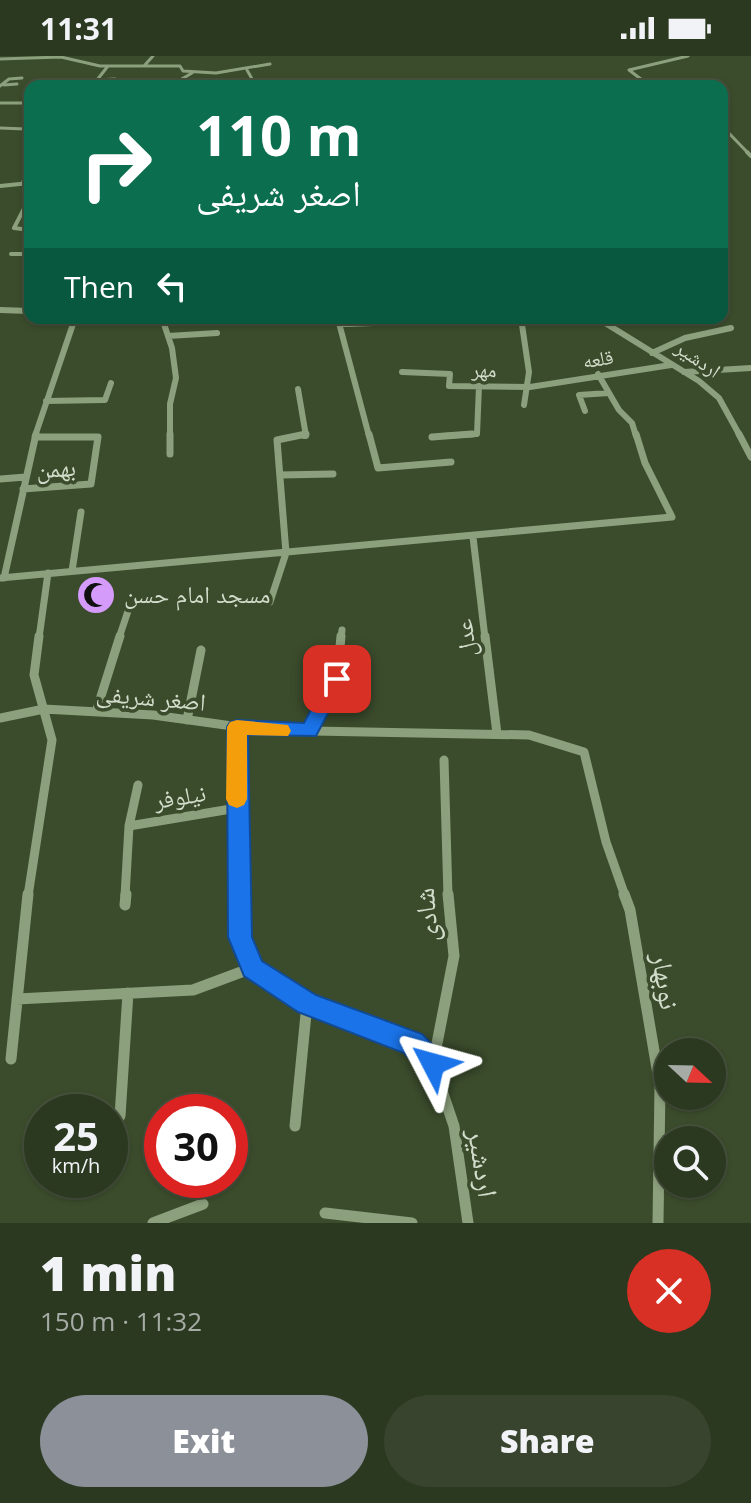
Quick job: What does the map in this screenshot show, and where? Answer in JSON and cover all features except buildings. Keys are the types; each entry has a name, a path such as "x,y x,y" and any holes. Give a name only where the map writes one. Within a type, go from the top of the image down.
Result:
{"street":[{"path":"144,66 153,56"},
{"path":"180,66 185,56"},
{"path":"642,80 629,70 688,56"},
{"path":"0,59 63,57 84,64 108,66 180,66"},
{"path":"180,66 183,71 193,73 247,70 270,64"},
{"path":"108,66 97,80 115,79"},
{"path":"247,70 253,80"},
{"path":"180,80 193,73"},
{"path":"2,85 9,79 22,78"},
{"path":"2,85 17,84"},
{"path":"0,103 24,103"},
{"path":"0,128 24,131"},
{"path":"728,132 751,156"},
{"path":"0,186 23,183 24,180"},
{"path":"24,209 14,228 24,229"},
{"path":"11,254 24,254"},
{"path":"2,312 24,311"},
{"path":"73,324 35,437 2,578 672,517 645,463 632,423 619,410 598,374"},
{"path":"163,324 176,378 170,404 170,454"},
{"path":"339,324 378,468 451,462"},
{"path":"522,324 530,387 524,405"},
{"name":"اردشیر","path":"607,324 719,398 751,457"},
{"path":"652,353 685,338 731,328"},
{"path":"168,336 217,333"},
{"name":"قلعه","path":"530,387 671,365"},
{"path":"683,372 751,368"},
{"name":"مهر","path":"402,372 450,374 449,386 530,387"},
{"path":"46,401 105,400 111,383"},
{"path":"432,437 477,434 479,386"},
{"path":"270,602 286,553 277,440 306,436 298,389"},
{"path":"585,411 579,395 609,393"},
{"name":"بهمن","path":"23,489 91,484 98,437 35,437"},
{"path":"280,475 333,474"},
{"path":"0,479 26,477"},
{"path":"72,571 81,512"},
{"name":"عدل","path":"473,537 497,734"},
{"path":"11,1059 25,913 52,740 34,675 48,573"},
{"path":"96,712 129,608"},
{"path":"309,731 337,679 342,630"},
{"path":"187,720 201,650"},
{"name":"اصغر شریفی","path":"0,718 44,709 309,731 529,735 584,752"},
{"path":"237,727 240,937 252,968 307,1004 413,1043 433,1064"},
{"name":"نوبهار","path":"584,752 606,842 630,910 660,1086 658,1223"},
{"name":"شادی","path":"433,1064 454,956 447,888 444,760"},
{"path":"125,905 129,826 138,785"},
{"name":"نیلوفر","path":"129,826 237,808"},
{"path":"17,999 193,990 252,968"},
{"path":"121,1094 128,993"},
{"path":"295,1126 307,1004"},
{"name":"اردشیر","path":"433,1064 454,1126 468,1223"},
{"path":"153,1223 203,1204"},
{"path":"325,1213 412,1223"}],"slow traffic":[{"path":"237,799 237,727 281,731"}],"place":[{"name":"مسجد امام حسن","path":"96,595"}],"route":[{"path":"337,679 309,731 237,727 240,937 252,968 307,1004 413,1043 433,1064"}]}
